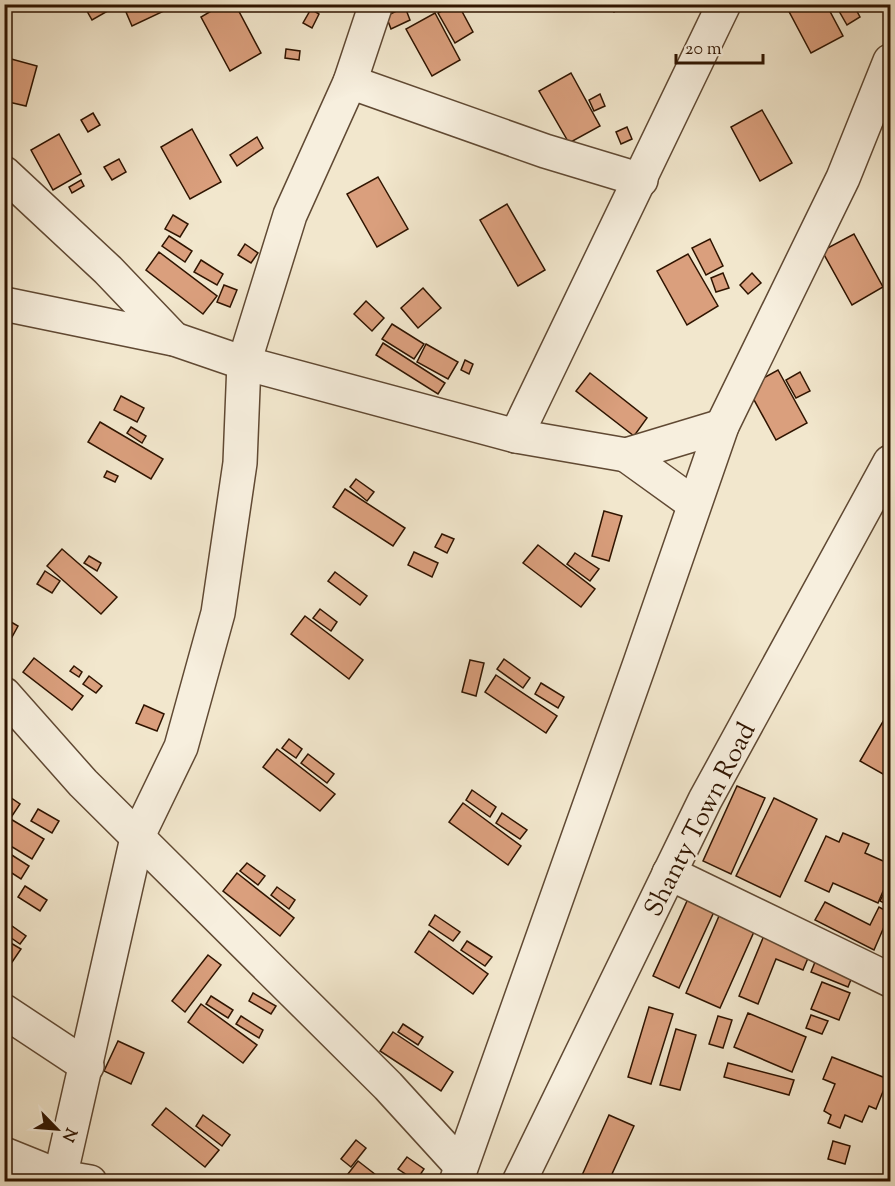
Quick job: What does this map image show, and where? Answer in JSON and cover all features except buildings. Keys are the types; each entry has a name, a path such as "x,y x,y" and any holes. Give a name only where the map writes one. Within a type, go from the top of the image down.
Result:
{"street":[{"path":"4,1154 70,1180 87,1066 105,972 136,838 180,747 218,613 240,463 244,363 290,215 350,82 376,4"},
{"path":"516,436 724,4"},
{"path":"458,1174 722,426 843,178 891,61"},
{"path":"350,82 545,151 641,180"},
{"path":"4,173 108,270 174,339"},
{"path":"4,304 174,339 244,363 516,436 626,455 694,504"},
{"path":"626,455 722,426"},
{"name":"Shanty Town Road","path":"519,1182 705,800 880,503 891,462"},
{"path":"4,694 83,783 136,838 182,880 388,1086 458,1174"},
{"path":"669,873 891,980"},
{"path":"4,1011 87,1066"}]}
